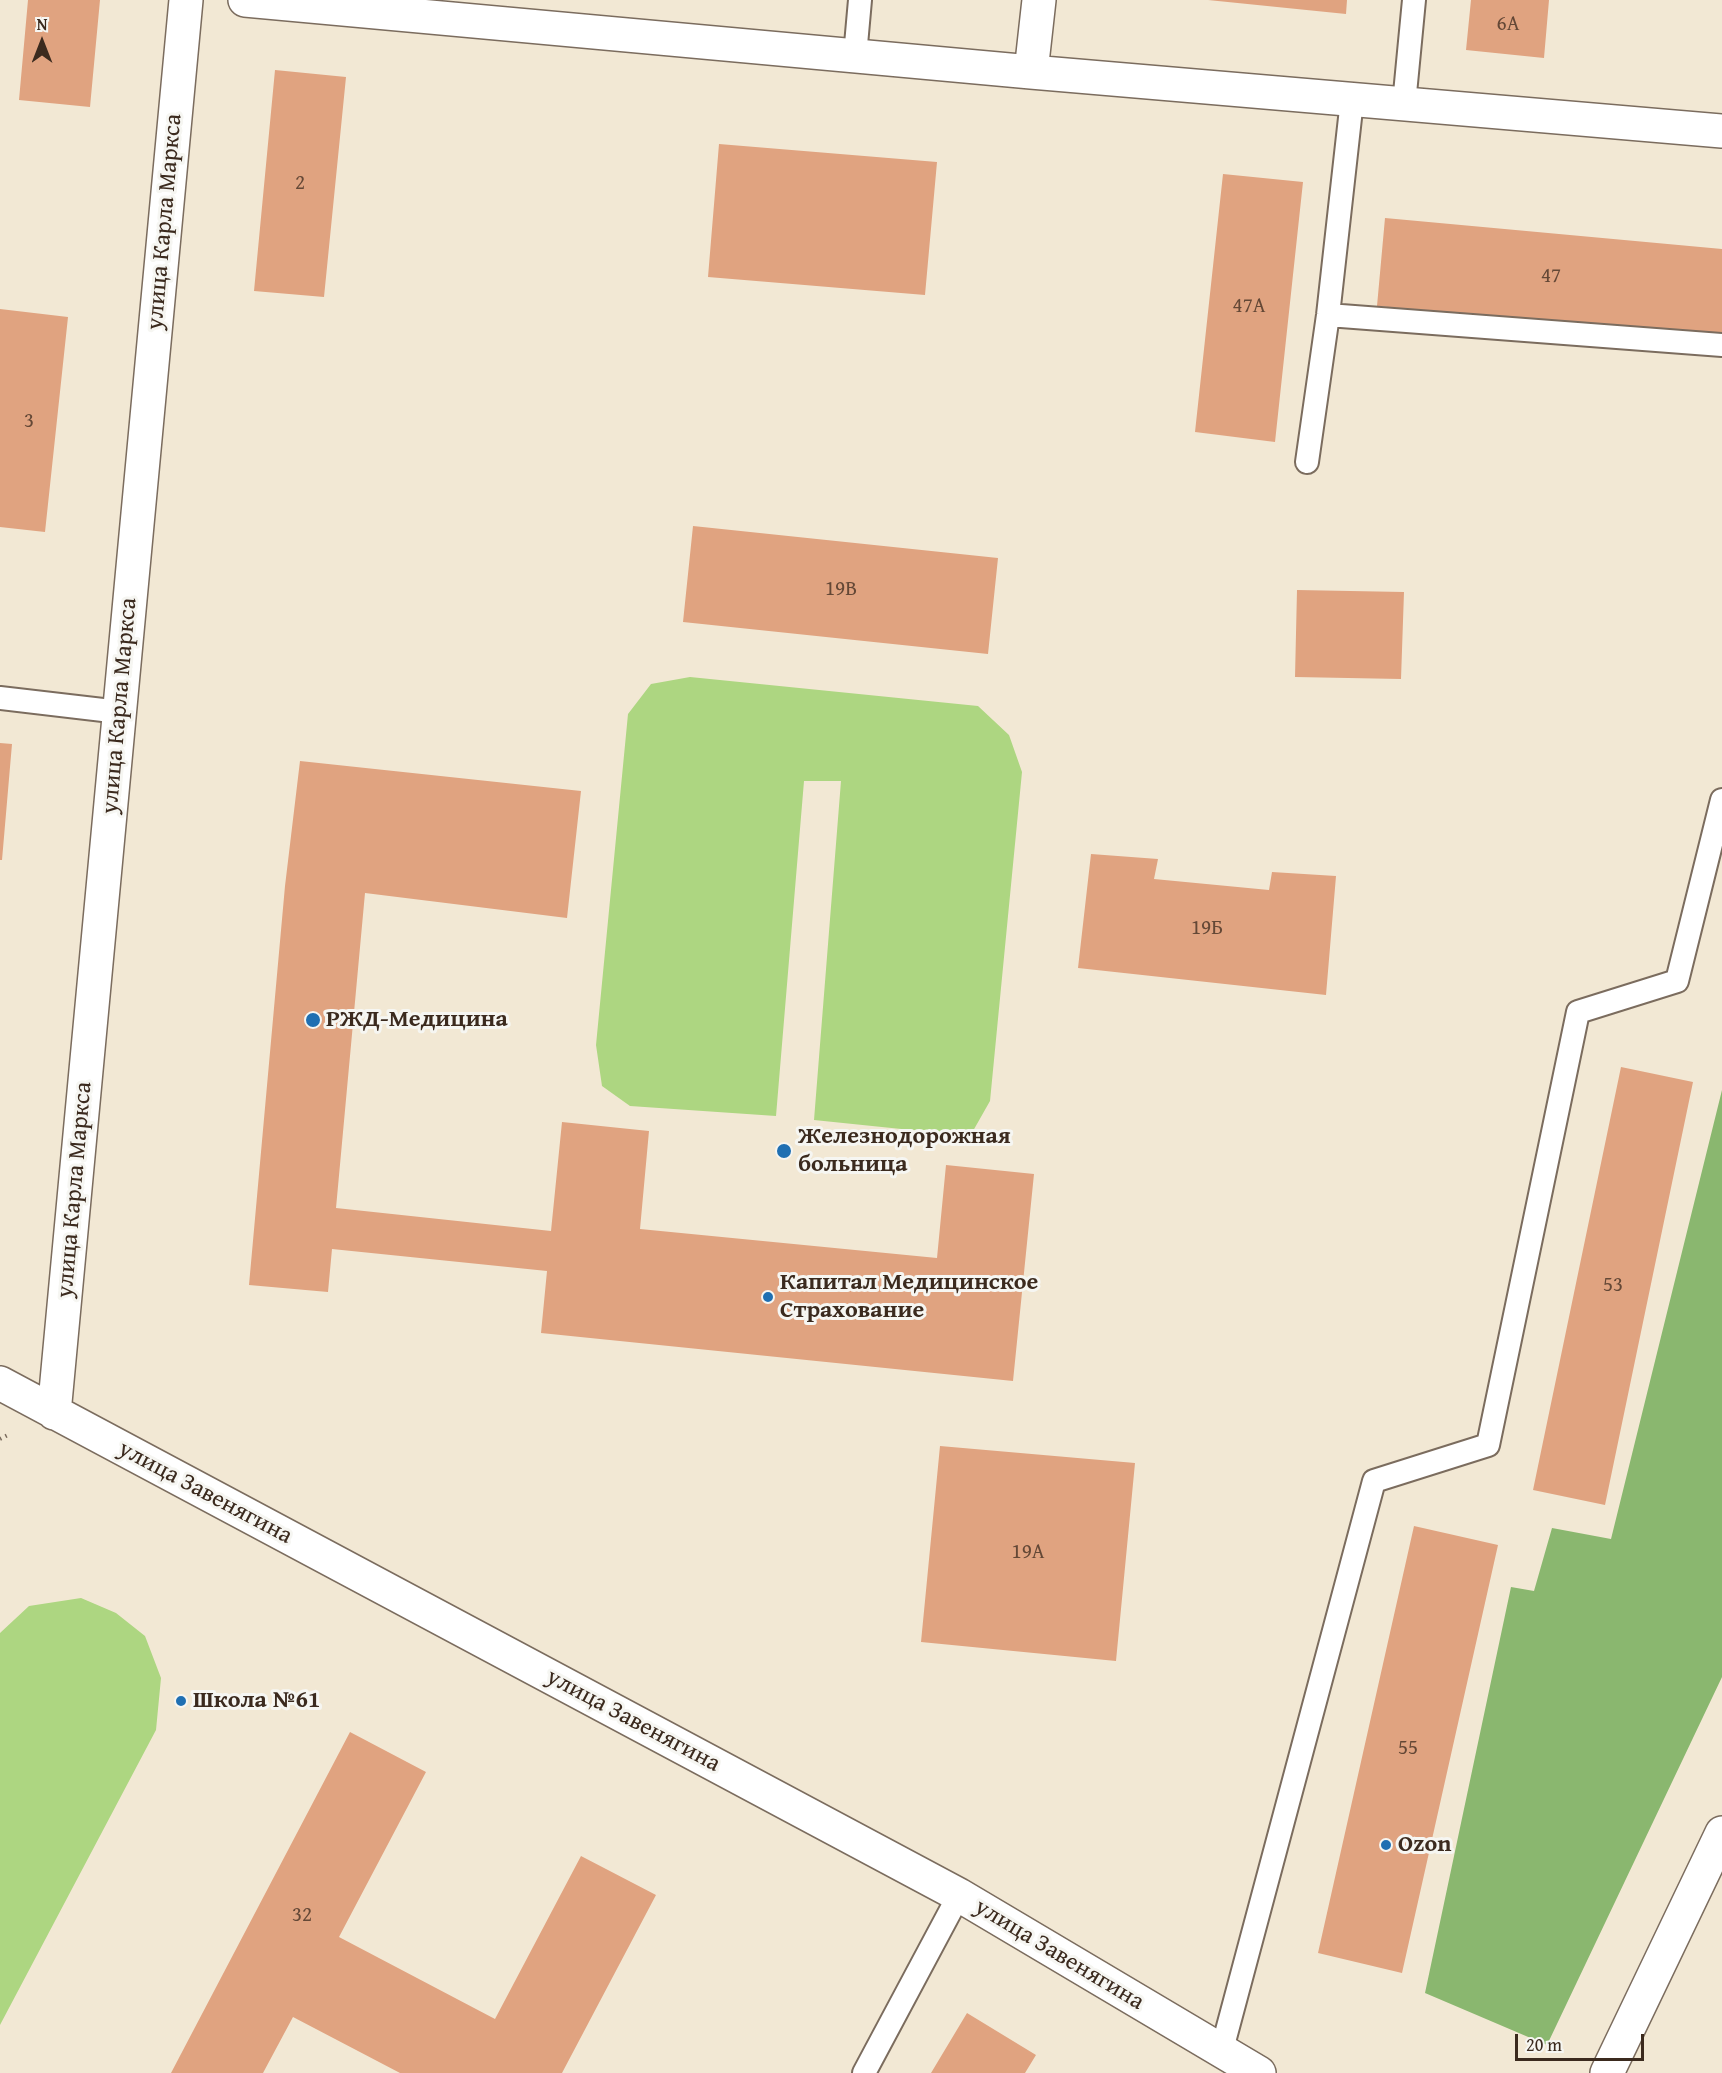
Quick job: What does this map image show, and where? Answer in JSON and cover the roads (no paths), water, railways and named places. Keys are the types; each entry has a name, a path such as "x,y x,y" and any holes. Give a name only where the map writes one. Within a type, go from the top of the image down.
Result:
{"street":[{"name":"улица Карла Маркса","path":"54,1413 186,0"},
{"path":"245,0 1031,72 1722,131"},
{"path":"1031,72 1039,0"},
{"name":"улица Завенягина","path":"0,1383 959,1895 1221,2053 1259,2073"},
{"path":"1607,2073 1722,1833"}],"lane":[{"path":"855,56 860,0"},
{"path":"1404,104 1414,0"},
{"path":"1307,462 1328,315 1352,100"},
{"path":"1328,315 1722,345"},
{"path":"0,698 120,712"},
{"path":"1221,2053 1374,1481 1488,1445 1578,1012 1677,981 1722,800"},
{"path":"864,2073 959,1895"}],"place":[{"name":"РЖД-Медицина","path":"313,1020"},
{"name":"Железнодорожная больница","path":"784,1151"},
{"name":"Капитал Медицинское Страхование","path":"768,1297"},
{"name":"Школа №61","path":"181,1701"},
{"name":"Ozon","path":"1386,1845"}]}
